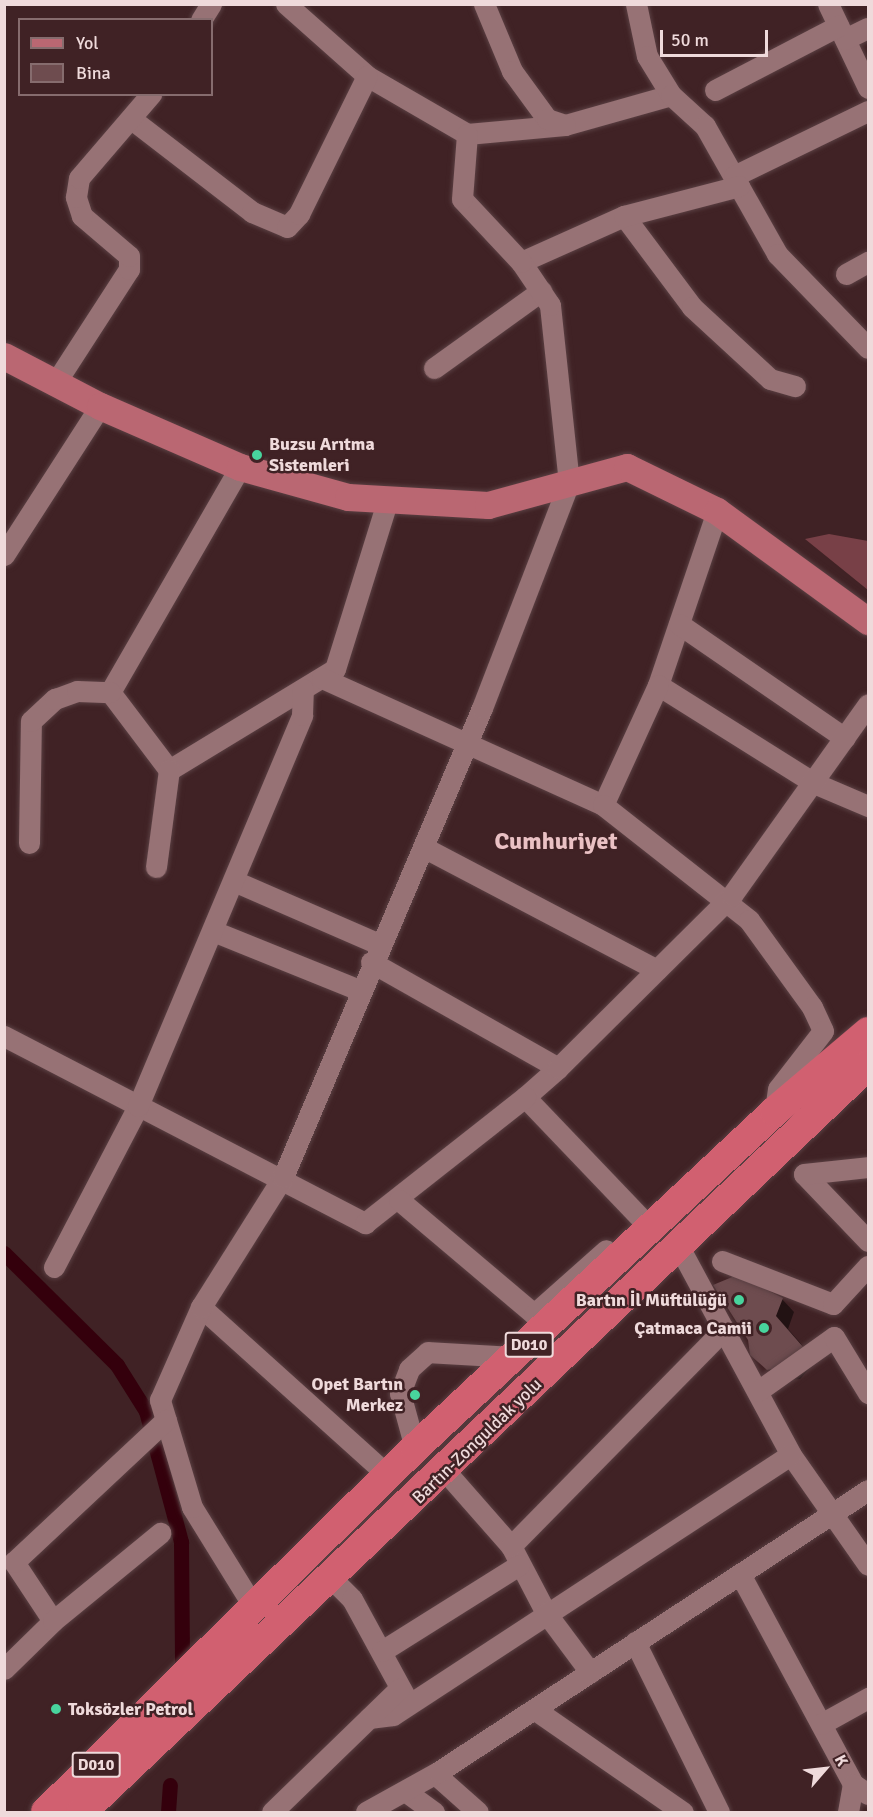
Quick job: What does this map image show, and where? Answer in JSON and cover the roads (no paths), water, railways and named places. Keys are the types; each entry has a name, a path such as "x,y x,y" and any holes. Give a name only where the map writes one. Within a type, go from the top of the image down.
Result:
{"highway":[{"name":"Bartın-Zonguldak yolu","path":"46,1812 147,1718 415,1448 516,1357 646,1224 868,1032"},
{"name":"Bartın-Zonguldak yolu","path":"82,1812 446,1472 678,1245 868,1065"}],"main road":[{"path":"4,356 54,385 240,467 348,497 488,505 627,467 717,511 868,621"}],"street":[{"path":"202,18 211,4"},
{"path":"286,4 367,76 467,134 565,125 671,95"},
{"path":"484,4 512,71 547,119 565,125"},
{"path":"636,4 642,44 671,95 705,126 786,267 868,348"},
{"path":"828,4 868,88"},
{"path":"715,90 842,33 868,28"},
{"path":"134,121 252,212 287,228 299,214 367,76"},
{"path":"54,385 129,269 129,256 82,216 76,196 79,178 134,121 150,96"},
{"path":"522,262 624,216 736,181 868,111"},
{"path":"255,1609 192,1507 160,1400 201,1307 283,1177 359,990 467,742 569,483 561,380 550,305 522,262 462,199 467,134"},
{"path":"624,216 692,307 770,380 795,386"},
{"path":"846,274 868,262"},
{"path":"434,368 541,291"},
{"path":"4,555 100,406"},
{"path":"110,692 240,467"},
{"path":"169,770 335,669 388,500"},
{"path":"603,805 658,685 717,511"},
{"path":"679,624 845,738"},
{"path":"322,678 603,805 727,900 749,920 823,1031 778,1089 775,1111"},
{"path":"658,685 814,783 868,806"},
{"path":"54,1267 138,1106 302,715 303,689"},
{"path":"29,843 31,721 56,699 77,691 110,692"},
{"path":"110,692 169,770 156,867"},
{"path":"4,1036 138,1106 283,1177 365,1223 399,1200 558,1068 727,900 814,783 868,704"},
{"path":"423,847 657,970"},
{"path":"234,881 375,953 558,1068"},
{"path":"213,931 359,990"},
{"path":"399,1200 534,1314 646,1224 525,1097"},
{"path":"868,1167 804,1174 868,1241"},
{"path":"678,1245 791,1455 836,1511 868,1565"},
{"path":"722,1261 833,1304 868,1266"},
{"path":"201,1307 381,1469"},
{"path":"382,1651 515,1556 724,1329"},
{"path":"758,1391 834,1337 868,1393"},
{"path":"415,1448 400,1393 409,1369 429,1352 516,1357"},
{"path":"53,1621 9,1567 166,1421"},
{"path":"272,1812 369,1718 546,1613 791,1455"},
{"path":"446,1472 515,1556 546,1613 590,1672"},
{"path":"366,1812 435,1774 868,1490"},
{"path":"4,1669 53,1621 159,1533"},
{"path":"740,1574 821,1724 861,1789 848,1812"},
{"path":"332,1579 352,1599 382,1651 404,1696"},
{"path":"635,1642 719,1812"},
{"path":"821,1724 868,1698"},
{"path":"534,1709 683,1812"},
{"path":"435,1774 478,1812"},
{"path":"405,1791 434,1812"}],"waterway":[{"path":"4,1253 117,1365 146,1411 181,1542 182,1663"},
{"path":"168,1812 170,1785"}],"place":[{"name":"Buzsu Arıtma Sistemleri","path":"257,455"},
{"name":"Bartın İl Müftülüğü","path":"739,1300"},
{"name":"Çatmaca Camii","path":"764,1328"},
{"name":"Opet Bartın Merkez","path":"415,1395"},
{"name":"Toksözler Petrol","path":"56,1709"}],"district":[{"name":"Cumhuriyet","path":"556,842"}]}
